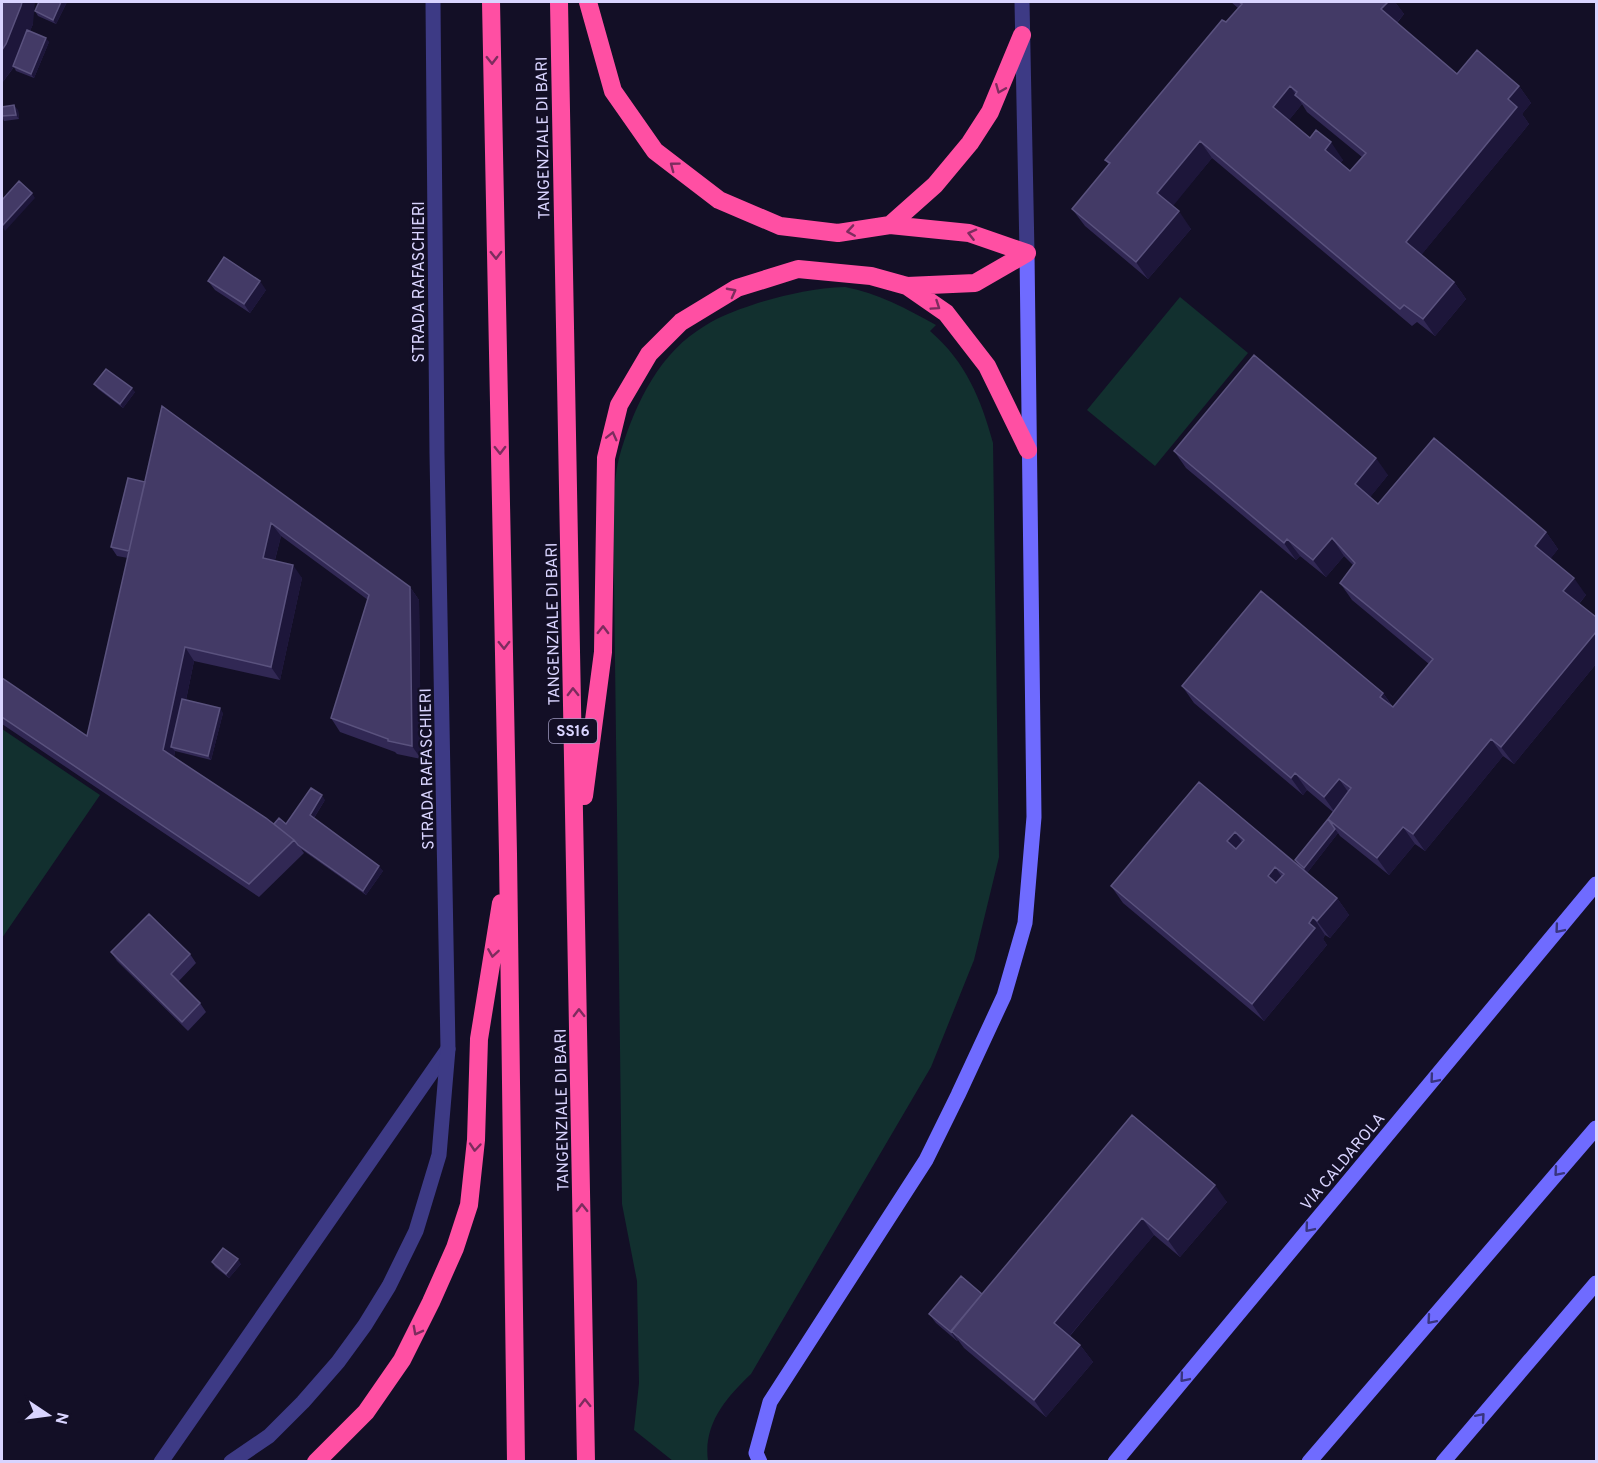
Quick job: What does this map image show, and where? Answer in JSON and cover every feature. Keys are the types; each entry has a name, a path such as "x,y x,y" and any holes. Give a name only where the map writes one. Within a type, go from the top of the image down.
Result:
{"highway":[{"path":"491,2 508,854 516,1461"},
{"name":"TANGENZIALE DI BARI","path":"559,2 586,1461"},
{"path":"588,2 613,91 655,151 719,200 780,226 838,233 890,225 969,233 1027,253"},
{"path":"890,225 935,185 970,142 990,112 1022,34"},
{"path":"576,855 603,652 606,458 619,405 649,354 681,322 737,288 798,269 871,276 907,286 975,283 1027,253"},
{"path":"907,286 946,312 987,366 1028,450"},
{"path":"316,1461 366,1412 402,1359 432,1302 455,1248 469,1205 476,1140 479,1039 508,854"}],"street":[{"name":"STRADA RAFASCHIERI","path":"231,1461 269,1436 303,1402 338,1362 365,1325 389,1286 416,1231 439,1155 448,1049 437,466 434,2"},
{"path":"760,1461 756,1453 770,1402 926,1160 1004,996 1025,923 1034,817 1022,2"},
{"name":"VIA CALDAROLA","path":"1114,1461 1596,884"},
{"path":"161,1461 448,1049"},
{"path":"1309,1461 1596,1128"},
{"path":"1443,1461 1596,1283"}],"green space":[{"path":"845,287 881,297 936,325 930,331 963,368 983,411 993,443 999,857 974,960 931,1067 751,1374 718,1413 709,1435 708,1461 673,1461 634,1430 639,1383 637,1281 622,1204 613,504 617,469 624,440 647,388 669,356 697,331 725,315 777,298 799,292"},
{"path":"1180,297 1248,353 1155,466 1087,410"},
{"path":"2,729 100,795 2,938"}],"building":[{"path":"2,2 22,2 2,50"},
{"path":"39,2 61,2 53,20 35,11"},
{"path":"1239,2 1388,2 1381,9 1457,74 1477,50 1519,86 1508,99 1517,107 1406,242 1454,282 1423,319 1404,305 1400,309 1200,141 1157,193 1179,211 1136,262 1072,209 1110,163 1105,160 1222,20 1226,22 1242,4","holes":["1290,86 1297,92 1295,95 1366,153 1350,171 1325,150 1331,142 1316,130 1310,138 1273,107"]},
{"path":"27,30 46,38 31,74 13,66"},
{"path":"14,105 16,115 2,116 2,107"},
{"path":"19,181 32,193 2,226 2,200"},
{"path":"224,257 260,281 244,304 208,281"},
{"path":"1254,355 1376,458 1355,484 1378,504 1434,438 1546,532 1535,546 1574,578 1563,591 1596,617 1596,632 1501,747 1491,739 1413,834 1403,827 1377,858 1328,819 1351,788 1339,779 1324,797 1295,773 1291,778 1182,686 1261,591 1383,693 1380,697 1393,707 1433,659 1340,583 1355,563 1332,538 1313,560 1287,539 1284,543 1174,451"},
{"path":"106,369 132,388 120,404 94,384"},
{"path":"162,406 410,587 412,746 388,741 388,739 331,718 369,595 271,523 263,558 293,565 271,667 185,647 163,750 266,818 294,840 249,884 2,717 2,678 87,736"},
{"path":"128,478 145,482 129,551 111,547"},
{"path":"182,699 220,708 208,756 171,747"},
{"path":"1199,782 1337,898 1317,921 1313,917 1309,923 1315,928 1252,1004 1111,886","holes":["1235,832 1244,840 1236,849 1227,841","1275,867 1284,874 1276,883 1268,876"]},
{"path":"311,788 322,795 310,815 379,866 363,891 298,845 274,824 279,818 286,824"},
{"path":"1328,819 1335,829 1304,868 1295,860"},
{"path":"149,914 190,954 171,974 200,1003 182,1022 111,952"},
{"path":"1132,1115 1215,1185 1168,1240 1142,1218 1119,1245 1054,1323 1080,1345 1034,1400 951,1331"},
{"path":"223,1248 238,1259 226,1274 212,1262"},
{"path":"961,1276 982,1294 951,1332 929,1314"}]}
